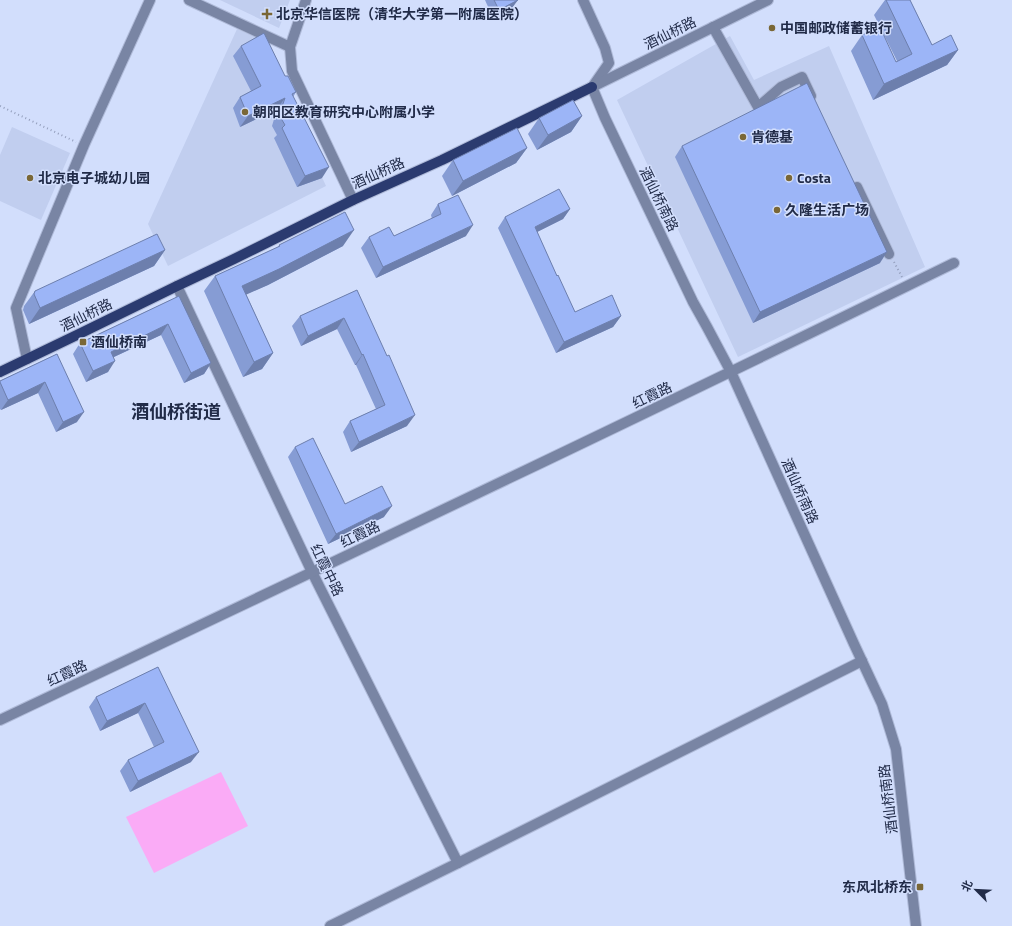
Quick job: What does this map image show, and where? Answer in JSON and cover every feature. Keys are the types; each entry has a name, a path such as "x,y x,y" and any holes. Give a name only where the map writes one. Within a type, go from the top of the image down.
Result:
{"main road":[{"name":"酒仙桥路","path":"0,372 353,200 442,160 592,87"}],"street":[{"path":"27,359 16,308 84,146 150,0"},
{"path":"189,0 290,47"},
{"path":"306,0 290,47 292,71 353,200"},
{"path":"583,0 605,48 609,63 592,87"},
{"name":"酒仙桥路","path":"592,87 768,0"},
{"path":"713,27 758,107 781,87 802,77 816,105"},
{"name":"酒仙桥南路","path":"592,87 605,118 693,302 731,372 882,704 896,749 916,926"},
{"path":"851,176 889,254"},
{"name":"红霞路","path":"0,720 731,372 954,263"},
{"name":"红霞中路","path":"177,286 312,572 458,863"},
{"path":"330,926 862,661"}],"path":[{"path":"0,106 84,146"},
{"path":"889,254 907,287"}],"shaded area":[{"name":"北京华信医院（清华大学第一附属医院）","path":"220,0 290,0 279,28"},
{"name":"朝阳区教育研究中心附属小学","path":"237,29 258,38 326,186 168,266 148,224"},
{"name":"久隆生活广场","path":"730,36 754,80 829,46 925,267 738,357 617,100"},
{"name":"北京电子城幼儿园","path":"12,127 70,153 41,220 0,201 0,155"},
{"path":"221,772 248,826 154,873 126,817"}],"building":[{"path":"494,0 518,0 499,10"},
{"path":"886,0 910,0 932,45 951,35 958,50 884,84 862,35 880,27 896,62 912,54"},
{"path":"264,33 285,76 288,76 296,92 292,94 329,167 305,176 282,128 285,125 279,115 285,98 248,116 240,97 261,86 241,46"},
{"name":"久隆生活广场","path":"807,83 887,252 760,312 682,146"},
{"path":"573,100 582,116 548,135 539,118"},
{"path":"517,128 527,148 463,181 453,160"},
{"path":"559,189 570,209 535,227 557,276 558,275 575,312 612,295 621,316 564,342 505,217"},
{"path":"458,195 473,225 383,267 369,237 389,227 394,236 441,214 438,204"},
{"path":"345,212 354,230 279,269 242,286 273,353 254,362 215,276 280,246 279,245"},
{"path":"157,234 165,250 40,308 34,294 35,291"},
{"path":"357,290 387,356 389,355 415,415 359,442 350,421 385,405 363,354 362,355 344,318 308,336 300,316"},
{"path":"179,296 211,363 191,373 168,324 111,352 115,361 93,371 80,343"},
{"path":"57,354 84,412 63,422 45,382 8,400 0,382"},
{"path":"313,438 345,504 382,486 392,506 336,534 295,447"},
{"path":"158,667 199,752 138,781 128,760 164,742 145,703 107,721 96,697"}],"place":[{"name":"北京华信医院（清华大学第一附属医院）","path":"267,14"},
{"name":"中国邮政储蓄银行","path":"772,28"},
{"name":"朝阳区教育研究中心附属小学","path":"245,112"},
{"name":"肯德基","path":"743,137"},
{"name":"北京电子城幼儿园","path":"30,178"},
{"name":"Costa","path":"789,178"},
{"name":"久隆生活广场","path":"777,210"},
{"name":"酒仙桥南","path":"83,342"},
{"name":"东风北桥东","path":"920,887"}],"district":[{"name":"酒仙桥街道","path":"176,412"}]}
